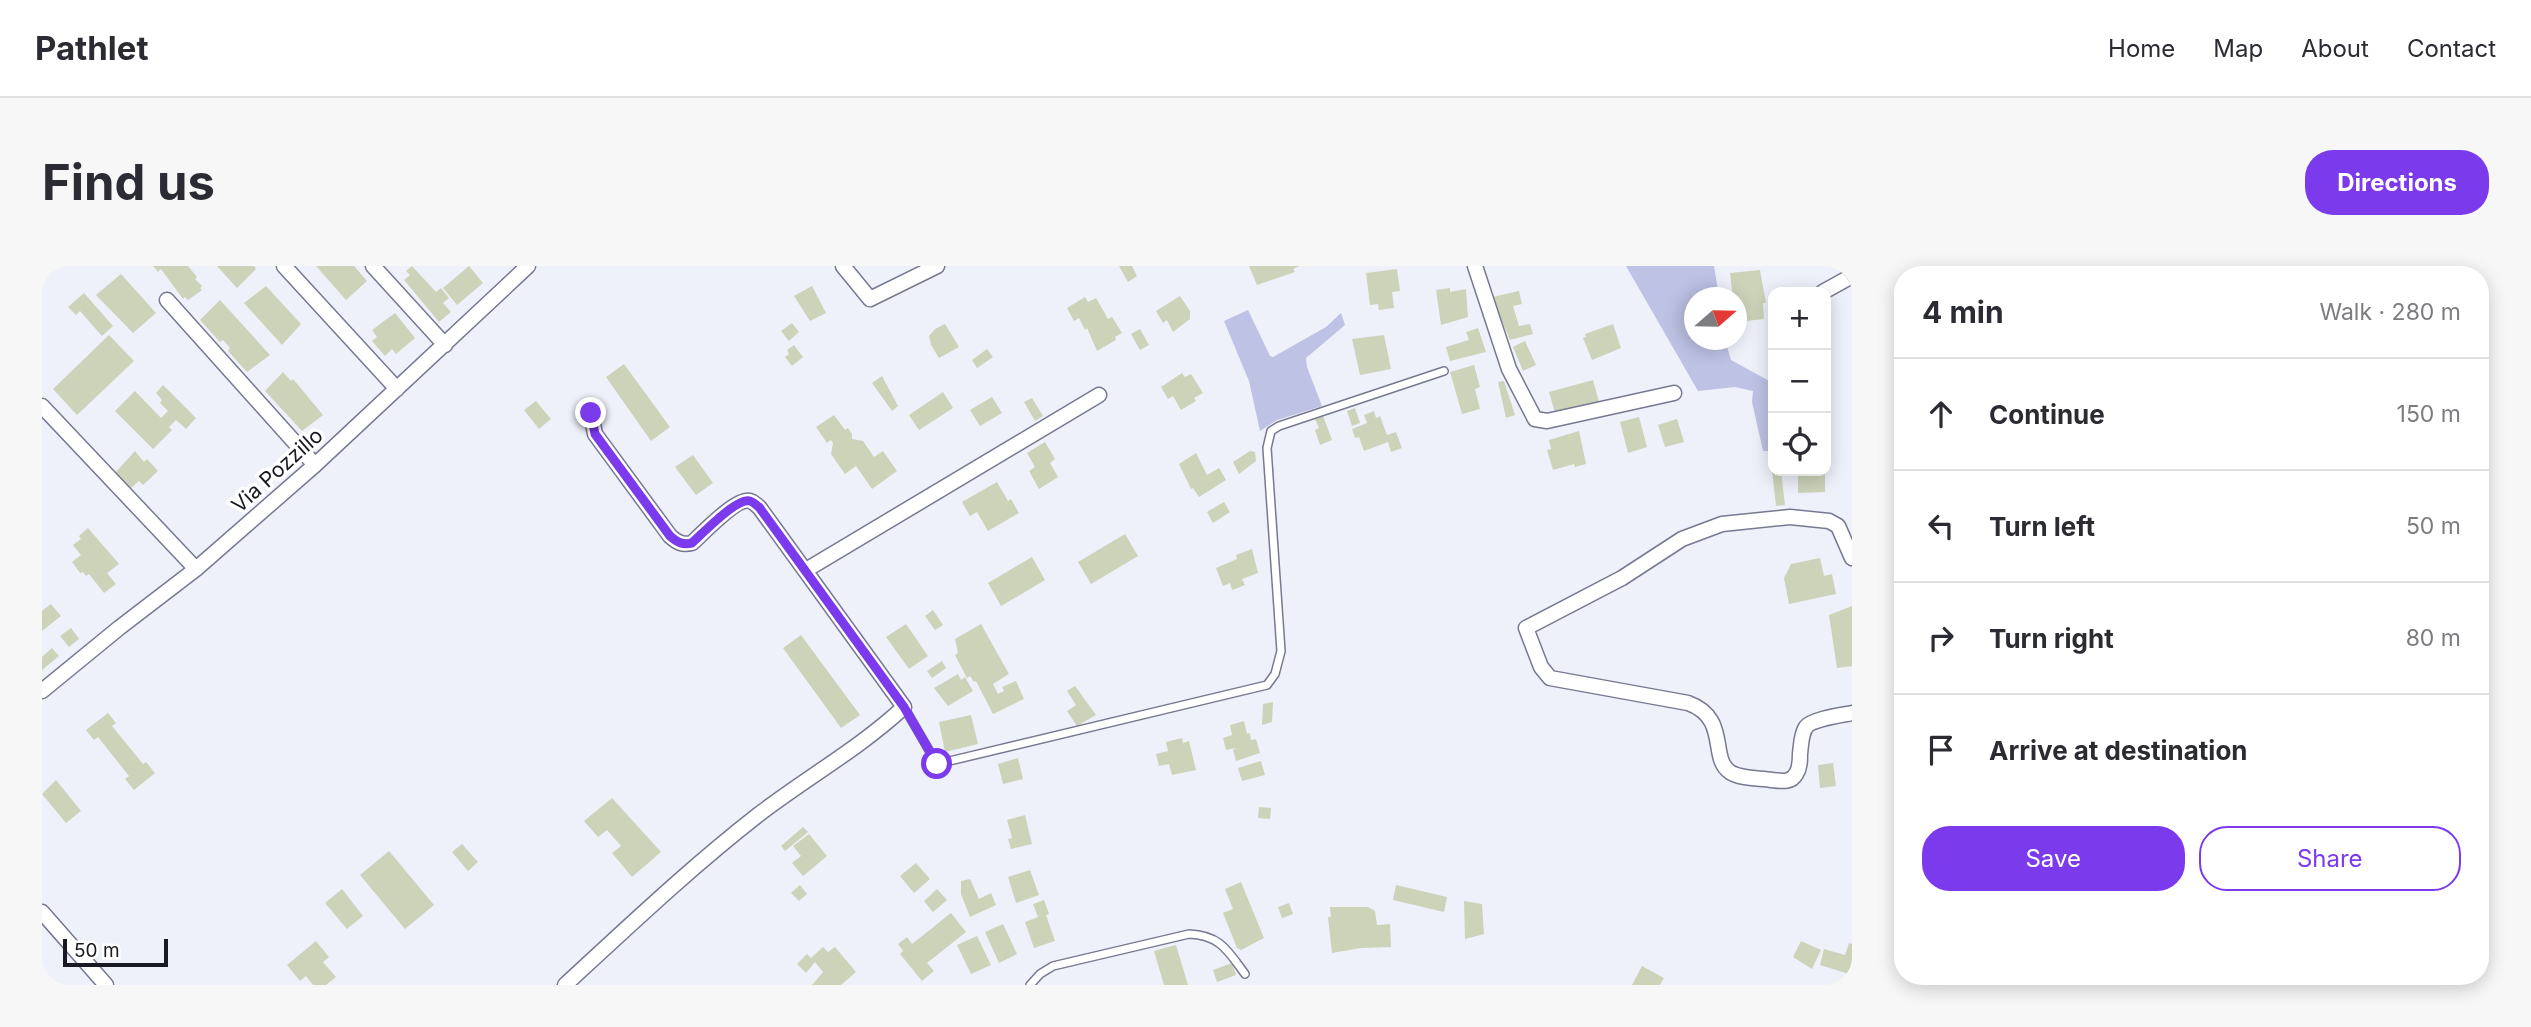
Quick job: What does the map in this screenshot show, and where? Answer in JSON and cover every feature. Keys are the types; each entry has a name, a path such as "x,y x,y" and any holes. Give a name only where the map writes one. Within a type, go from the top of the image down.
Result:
{"street":[{"path":"284,266 397,389"},
{"path":"373,266 444,345"},
{"name":"Via Pozzillo","path":"42,691 196,569 315,465 528,266"},
{"path":"844,266 870,299 937,266"},
{"path":"1475,266 1505,358 1535,419 1547,421 1674,393"},
{"path":"1831,288 1852,276"},
{"path":"167,300 315,465"},
{"path":"806,570 1098,395"},
{"path":"42,406 196,569"},
{"path":"565,985 697,865 811,775 882,727 904,707 759,507 750,500 742,501 692,543 685,545 678,542 670,536 595,434 591,413"},
{"path":"1852,558 1838,526 1829,521 1790,517 1722,524 1682,539 1622,578 1526,628 1541,667 1550,678 1700,707 1710,716 1724,765 1728,772 1738,775 1786,781 1794,778 1799,771 1806,727 1813,722 1852,713"},
{"path":"42,912 106,985"}],"lane":[{"path":"904,707 937,764 1267,685 1275,674 1280,651 1267,448 1271,431 1279,426 1444,371"},
{"path":"1030,985 1040,974 1053,966 1189,934 1206,934 1219,942 1245,974"}],"shaded area":[{"path":"1626,266 1714,266 1717,287 1684,287 1684,350 1728,350 1731,360 1768,380 1768,451 1763,451 1752,402 1753,391 1735,387 1698,391"},
{"path":"1248,310 1270,356 1273,357 1326,327 1341,313 1345,325 1306,358 1322,406 1277,420 1260,431 1249,381 1224,321"}],"building":[{"path":"153,266 188,266 197,277 195,279 202,286 202,290 188,300 185,297 183,299 161,269 158,272"},
{"path":"217,266 254,266 256,269 237,288"},
{"path":"316,266 354,266 367,281 346,300"},
{"path":"412,266 436,292 441,288 449,298 443,303 451,312 439,322 404,280 410,275 406,271"},
{"path":"469,266 483,283 457,305 443,288"},
{"path":"1119,266 1132,266 1137,276 1128,282"},
{"path":"1249,266 1299,266 1293,269 1295,272 1257,285"},
{"path":"1397,269 1400,291 1392,292 1394,308 1379,310 1378,304 1370,305 1366,273"},
{"path":"1760,270 1766,303 1763,303 1764,319 1747,321 1747,287 1732,287 1730,273"},
{"path":"121,274 156,313 133,333 96,295"},
{"path":"266,286 301,324 282,345 244,303"},
{"path":"812,286 826,313 810,321 794,296"},
{"path":"1450,288 1450,292 1466,289 1468,317 1441,325 1436,290"},
{"path":"1519,291 1522,304 1513,306 1519,326 1530,324 1533,334 1510,340 1497,309 1491,311 1488,298"},
{"path":"84,293 113,326 102,336 80,311 76,315 68,307"},
{"path":"1180,296 1190,311 1190,319 1173,332 1167,320 1163,323 1156,311"},
{"path":"1085,297 1088,302 1096,298 1108,319 1112,317 1122,333 1115,337 1116,340 1097,351 1087,328 1085,330 1079,318 1074,321 1067,308"},
{"path":"220,300 270,355 247,372 228,351 230,348 223,340 220,342 200,320"},
{"path":"395,313 415,338 396,354 392,349 385,356 372,341 377,337 372,330"},
{"path":"792,323 799,332 789,341 781,331"},
{"path":"945,324 959,347 939,358 929,336"},
{"path":"1613,324 1621,348 1592,360 1583,338 1586,337 1585,334"},
{"path":"1478,328 1486,352 1450,361 1446,347 1469,340 1466,332"},
{"path":"1140,329 1149,345 1140,350 1131,334"},
{"path":"109,335 134,361 77,415 53,389"},
{"path":"1384,335 1391,369 1360,375 1352,339"},
{"path":"1525,341 1536,365 1523,371 1513,347"},
{"path":"794,345 803,357 792,366 785,357 789,354 787,350"},
{"path":"987,349 993,357 977,368 972,360"},
{"path":"624,364 670,427 651,441 606,377"},
{"path":"1474,365 1480,387 1475,389 1480,409 1462,414 1450,372"},
{"path":"283,372 291,381 293,379 323,415 302,431 265,391"},
{"path":"1182,373 1185,377 1191,374 1203,393 1181,410 1173,396 1168,399 1161,387"},
{"path":"882,376 898,406 892,411 872,383"},
{"path":"1593,380 1599,402 1555,413 1549,392"},
{"path":"1504,381 1515,415 1506,418 1498,382"},
{"path":"163,385 196,418 186,429 176,420 169,427 172,430 153,449 115,411 135,391 161,418 168,411 160,403 162,400 156,393"},
{"path":"943,392 953,408 919,430 909,415"},
{"path":"992,397 1002,413 980,426 970,410"},
{"path":"1032,398 1043,416 1035,421 1024,402"},
{"path":"536,401 551,419 539,429 524,410"},
{"path":"1355,408 1360,423 1352,426 1347,411"},
{"path":"1374,411 1376,418 1380,416 1387,435 1396,432 1402,448 1391,452 1388,442 1364,451 1359,437 1355,438 1352,429 1367,423 1364,415"},
{"path":"834,415 845,430 848,428 852,439 863,441 874,457 883,451 897,471 872,489 856,466 845,474 831,454 833,443 831,440 827,443 816,427"},
{"path":"1323,416 1332,440 1320,445 1315,430 1319,428 1315,419"},
{"path":"1639,417 1647,447 1628,453 1620,422"},
{"path":"1677,419 1684,442 1665,447 1658,425"},
{"path":"1579,431 1586,464 1575,467 1574,464 1553,470 1547,450 1551,449 1549,440"},
{"path":"1045,442 1055,459 1050,463 1058,477 1039,489 1029,471 1035,467 1027,453"},
{"path":"135,451 144,462 147,459 158,471 143,485 139,481 130,489 115,473"},
{"path":"1250,451 1255,452 1256,461 1239,474 1233,462"},
{"path":"1196,453 1207,475 1219,468 1226,480 1199,497 1193,488 1191,489 1179,464"},
{"path":"693,455 713,483 696,495 675,467"},
{"path":"1773,476 1782,476 1785,505 1776,506"},
{"path":"1798,476 1825,476 1825,492 1798,493"},
{"path":"997,482 1019,513 988,531 977,512 970,516 962,502"},
{"path":"1224,502 1230,512 1213,523 1207,512"},
{"path":"88,528 119,564 107,573 116,584 104,593 89,574 86,576 83,572 80,573 72,562 81,555 73,545"},
{"path":"1125,534 1138,556 1091,584 1078,562"},
{"path":"1252,549 1258,573 1242,579 1245,585 1232,590 1230,583 1223,586 1216,568 1237,559 1236,555"},
{"path":"1032,557 1045,580 1001,606 988,583"},
{"path":"1820,558 1824,576 1832,574 1836,594 1789,604 1784,578 1791,564"},
{"path":"51,604 61,616 42,631 42,611"},
{"path":"1852,606 1852,666 1837,668 1829,615"},
{"path":"933,610 943,625 935,630 925,616"},
{"path":"906,624 928,656 909,669 886,637"},
{"path":"981,624 1009,674 993,684 998,694 1004,691 1002,687 1016,681 1024,699 993,714 976,681 970,676 967,678 955,655 958,653 955,639"},
{"path":"71,628 79,639 69,647 60,636"},
{"path":"801,635 860,715 841,728 783,648"},
{"path":"52,648 59,656 42,670 42,657"},
{"path":"942,661 946,668 932,678 927,671"},
{"path":"958,674 961,680 965,677 973,691 948,706 934,688"},
{"path":"1075,686 1096,715 1077,726 1067,711 1076,705 1067,691"},
{"path":"1273,702 1272,722 1262,725 1263,704"},
{"path":"108,713 116,723 112,726 143,764 146,762 155,773 134,790 125,779 129,776 98,737 94,740 86,730"},
{"path":"971,715 978,744 945,752 939,722"},
{"path":"1244,721 1247,734 1250,733 1251,740 1256,739 1260,753 1236,761 1233,750 1236,748 1226,750 1223,738 1232,735 1230,725"},
{"path":"1182,738 1183,743 1189,741 1196,770 1172,775 1169,764 1159,766 1156,754 1168,751 1166,742"},
{"path":"1018,758 1023,779 1003,784 998,764"},
{"path":"1261,761 1265,775 1242,781 1238,768"},
{"path":"1833,763 1836,786 1820,788 1818,765"},
{"path":"56,780 81,811 66,823 42,794"},
{"path":"612,798 661,852 632,877 612,853 621,846 607,830 598,837 584,821"},
{"path":"1259,807 1271,808 1270,819 1258,818"},
{"path":"1025,815 1032,844 1011,849 1008,839 1012,838 1007,820"},
{"path":"803,827 808,832 785,851 781,846"},
{"path":"809,834 827,856 803,876 792,863 801,856 793,846"},
{"path":"462,844 478,862 468,871 452,852"},
{"path":"389,851 434,905 405,929 360,875"},
{"path":"916,863 930,879 914,893 900,876"},
{"path":"1030,870 1039,895 1016,903 1008,877"},
{"path":"970,879 979,899 991,893 996,905 970,917 961,894 961,881"},
{"path":"1241,882 1264,938 1241,950 1237,948 1223,913 1233,909 1225,889"},
{"path":"800,885 807,894 799,901 791,893"},
{"path":"1396,885 1447,897 1444,912 1393,900"},
{"path":"342,889 363,916 347,929 325,903"},
{"path":"937,889 947,900 933,912 924,901"},
{"path":"1044,900 1055,941 1034,948 1025,922 1038,917 1033,904"},
{"path":"1464,901 1482,904 1484,934 1465,939"},
{"path":"1289,903 1293,914 1282,918 1278,907"},
{"path":"1330,907 1368,907 1375,911 1377,925 1390,924 1391,947 1332,953 1328,917 1331,917"},
{"path":"951,913 966,932 927,963 934,971 922,981 900,954 903,951 898,944 907,937 912,944"},
{"path":"1003,924 1017,954 999,963 985,932"},
{"path":"977,936 991,965 971,974 957,945"},
{"path":"316,941 329,957 323,962 336,977 326,985 313,985 306,976 300,981 287,965"},
{"path":"1801,941 1821,950 1812,969 1793,957"},
{"path":"1849,943 1852,944 1852,975 1820,965 1824,949 1845,955"},
{"path":"1176,945 1188,985 1164,985 1154,951"},
{"path":"823,947 828,952 835,947 856,972 841,985 812,985 823,972 815,962 806,973 797,964 807,954 811,958"},
{"path":"1232,963 1236,975 1217,982 1213,970"},
{"path":"1642,966 1664,978 1660,985 1632,985"}],"route":[{"path":"591,413 595,434 670,536 678,542 685,545 692,543 742,501 750,500 759,507 904,707 937,764"}]}
